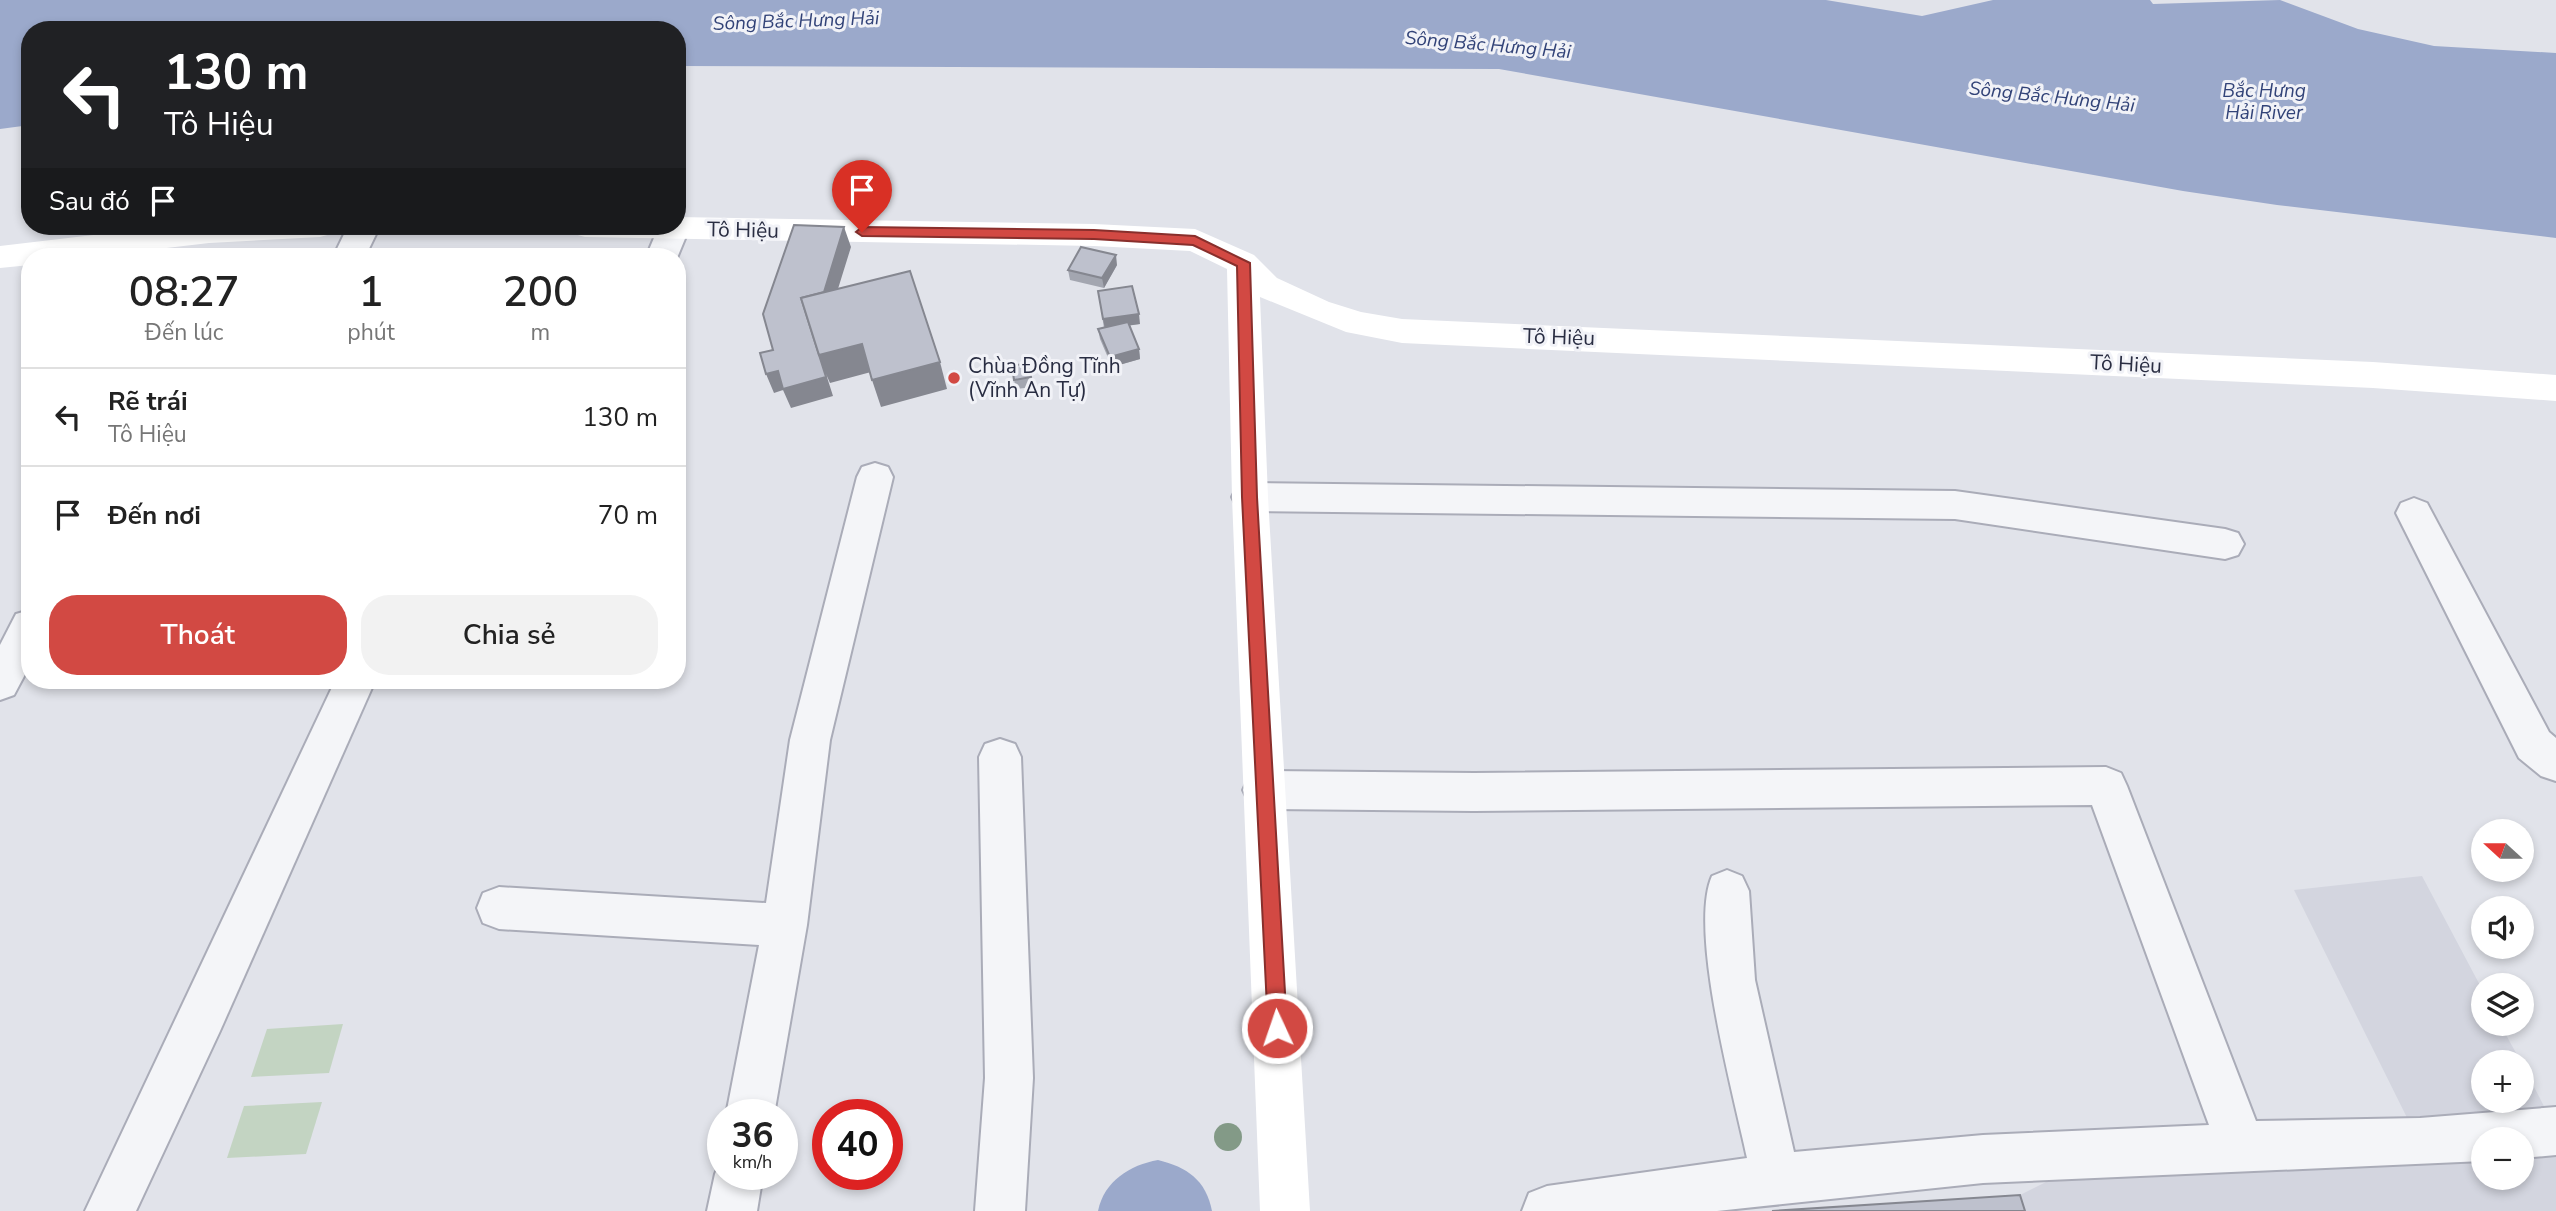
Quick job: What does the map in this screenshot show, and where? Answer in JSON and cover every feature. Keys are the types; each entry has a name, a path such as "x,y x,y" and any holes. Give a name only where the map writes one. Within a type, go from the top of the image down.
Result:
{"main road":[{"name":"Tô Hiệu","path":"629,235 668,243 1080,234 1195,240 1244,263 1265,286 1317,310 1358,324 1402,331 2374,375 2556,388"},
{"path":"75,248 184,235"},
{"path":"0,257 21,254"},
{"path":"1244,263 1250,497 1285,1211"}],"street":[{"path":"753,1099 785,926 810,740 875,477"},
{"path":"1250,497 1955,505 2225,544"},
{"path":"2414,513 2535,745 2556,763"},
{"path":"0,683 21,643"},
{"path":"110,1211 204,1015 351,689"},
{"path":"1000,757 1009,1078 1000,1211"},
{"path":"1264,790 1474,792 2106,786 2241,1146"},
{"path":"1727,891 1732,980 1776,1178"},
{"path":"499,908 785,926"},
{"path":"1547,1211 1776,1178 1983,1159 2168,1153 2241,1146 2420,1142 2556,1131"},
{"path":"732,1211 736,1190"}],"shaded area":[{"path":"2422,876 2473,973 2471,973 2471,1036 2507,1036 2514,1050 2471,1050 2471,1113 2534,1113 2534,1087 2556,1129 2556,1211 1936,1211 1996,1207 2050,1180 2429,1162 2294,890"}],"green space":[{"path":"343,1024 329,1073 251,1077 267,1029"},
{"path":"322,1102 306,1154 227,1158 244,1106"}],"water":[{"name":"Bắc Hưng Hải River","path":"0,0 1826,0 1922,16 1993,0 2150,0 2153,4 2280,0 2358,29 2434,46 2556,53 2556,238 2277,205 2183,191 1499,69 686,66 686,21 21,21 21,126 0,129"},
{"path":"1158,1160 1194,1176 1205,1191 1212,1211 1098,1211 1106,1191 1120,1176 1128,1170"}],"building":[{"path":"794,225 844,227 824,292 801,298 826,377 783,389 778,371 766,374 760,353 773,350 763,314"},
{"path":"1081,247 1116,255 1102,278 1068,270"},
{"path":"910,271 940,362 872,380 862,344 819,355 801,298"},
{"path":"1132,286 1139,314 1103,319 1098,291"},
{"path":"1128,322 1139,349 1110,357 1098,329"},
{"path":"1029,363 1031,377 1014,380 1012,366"},
{"path":"2020,1195 2025,1211 1772,1211"}],"place":[{"name":"Chùa Đồng Tĩnh (Vĩnh An Tự)","path":"954,378"}],"route":[{"path":"862,232 1094,235 1195,240 1244,263 1250,497 1277,1028"}],"water label":[{"name":"Sông Bắc Hưng Hải","path":"796,20"},
{"name":"Sông Bắc Hưng Hải","path":"1488,44"},
{"name":"Sông Bắc Hưng Hải","path":"2052,96"}]}
